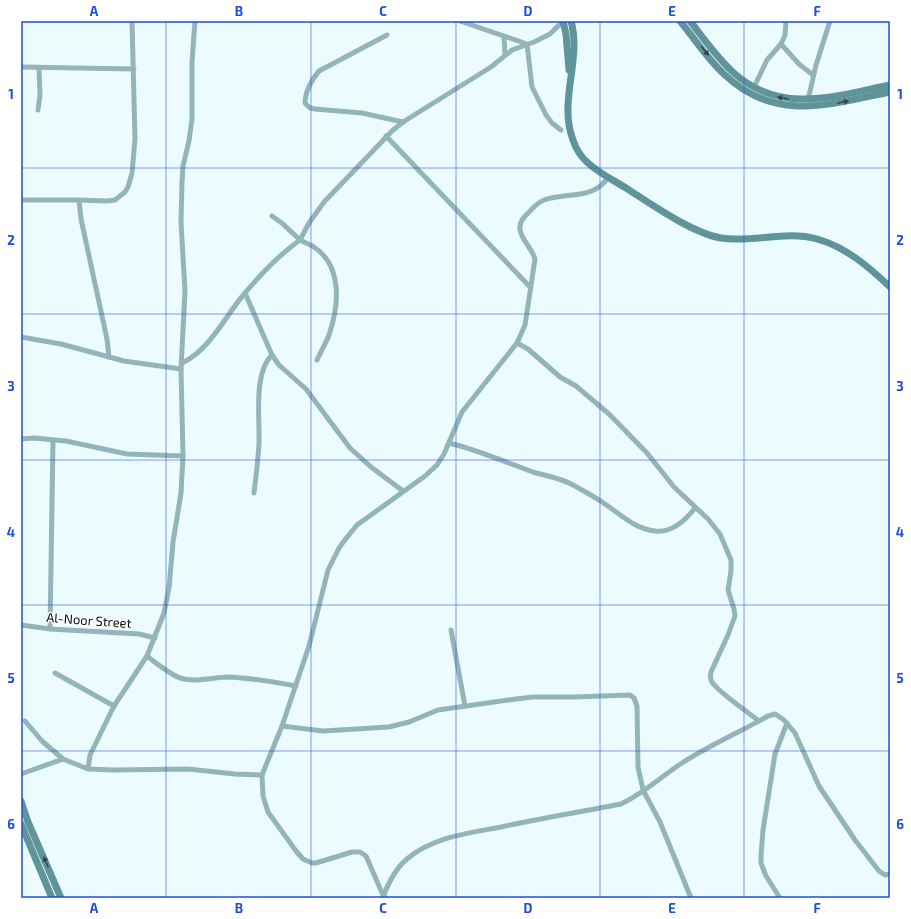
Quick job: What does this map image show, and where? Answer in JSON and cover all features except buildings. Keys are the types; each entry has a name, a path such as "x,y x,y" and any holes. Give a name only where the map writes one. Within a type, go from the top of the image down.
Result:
{"main road":[{"path":"563,21 566,34 570,79"},
{"path":"571,21 573,29 574,58 570,79 568,110 572,138 578,151 588,163 608,177 687,225 711,236 733,239 795,235 810,237 841,249 857,259 890,287"},
{"path":"573,29 578,21"},
{"path":"680,21 724,75 748,93 770,102 787,106 817,106 890,92"},
{"path":"690,21 729,68 743,80 754,87 782,98 808,100 890,85"},
{"path":"21,801 28,822 61,898"},
{"path":"21,824 52,898"}],"street":[{"path":"21,200 107,201 115,200 122,196 128,187 132,173 135,139 132,21"},
{"path":"88,768 90,755 114,706 147,656 164,613 169,588 173,542 181,493 183,456 181,366 185,291 182,182 183,166 192,119 192,62 195,21"},
{"path":"460,21 527,44"},
{"path":"21,336 61,344 124,361 181,366 206,344 245,293 286,250 300,240 320,207 386,136 403,122 491,67 516,48 534,42 550,34 563,21"},
{"path":"754,87 767,60 781,44 785,35 786,21"},
{"path":"808,100 813,75 830,21"},
{"path":"386,35 319,71 312,80 305,103 310,108 315,109 362,113 403,122"},
{"path":"504,37 505,55"},
{"path":"527,44 532,87 546,115 552,123 561,130"},
{"path":"781,44 799,64 813,75"},
{"path":"21,67 134,69"},
{"path":"38,110 40,95 39,68"},
{"path":"386,136 531,288"},
{"path":"384,897 366,856 360,852 352,852 316,863 308,862 299,856 268,812 264,796 262,775 296,686 309,646 328,570 339,548 358,525 425,476 437,465 444,454 462,412 517,343 525,325 535,259 520,230 522,218 544,200 592,191 605,183 608,177"},
{"path":"79,200 80,219 107,339 109,357"},
{"path":"272,216 300,240 314,247 323,255 334,274 337,287 333,322 329,336 317,360"},
{"path":"245,293 272,355 279,365 306,388 341,437 359,457 403,491"},
{"path":"517,343 528,349 560,377 576,386 609,414 647,453 674,487 708,519 718,531 729,554 731,563 728,590 734,609 734,618 711,672 711,680 720,690 759,721"},
{"path":"254,493 259,445 259,394 265,364 272,355"},
{"path":"21,439 71,442 127,454 183,456"},
{"path":"50,629 53,440"},
{"path":"449,443 473,449 531,471 566,482 604,503 631,523 644,529 656,532 672,528 684,522 695,508"},
{"name":"Al-Noor Street","path":"21,625 50,629 139,634 155,638"},
{"path":"450,630 465,706"},
{"path":"147,656 167,671 189,680 228,677 257,679 296,686"},
{"path":"54,673 114,706"},
{"path":"282,726 328,731 389,727 403,724 438,710 465,706 533,697 630,695 634,698 637,706 638,767 643,790 660,822 691,898"},
{"path":"384,897 402,864 416,853 435,842 454,836 621,804 631,799 664,775 697,754 768,716 775,714 787,723 798,739 819,786 836,814 874,866 882,873 890,874"},
{"path":"24,721 42,741 64,759 88,768 114,770 188,769 262,775"},
{"path":"780,898 766,876 761,863 761,856 763,830 775,754 787,723"},
{"path":"21,774 64,759"}]}
